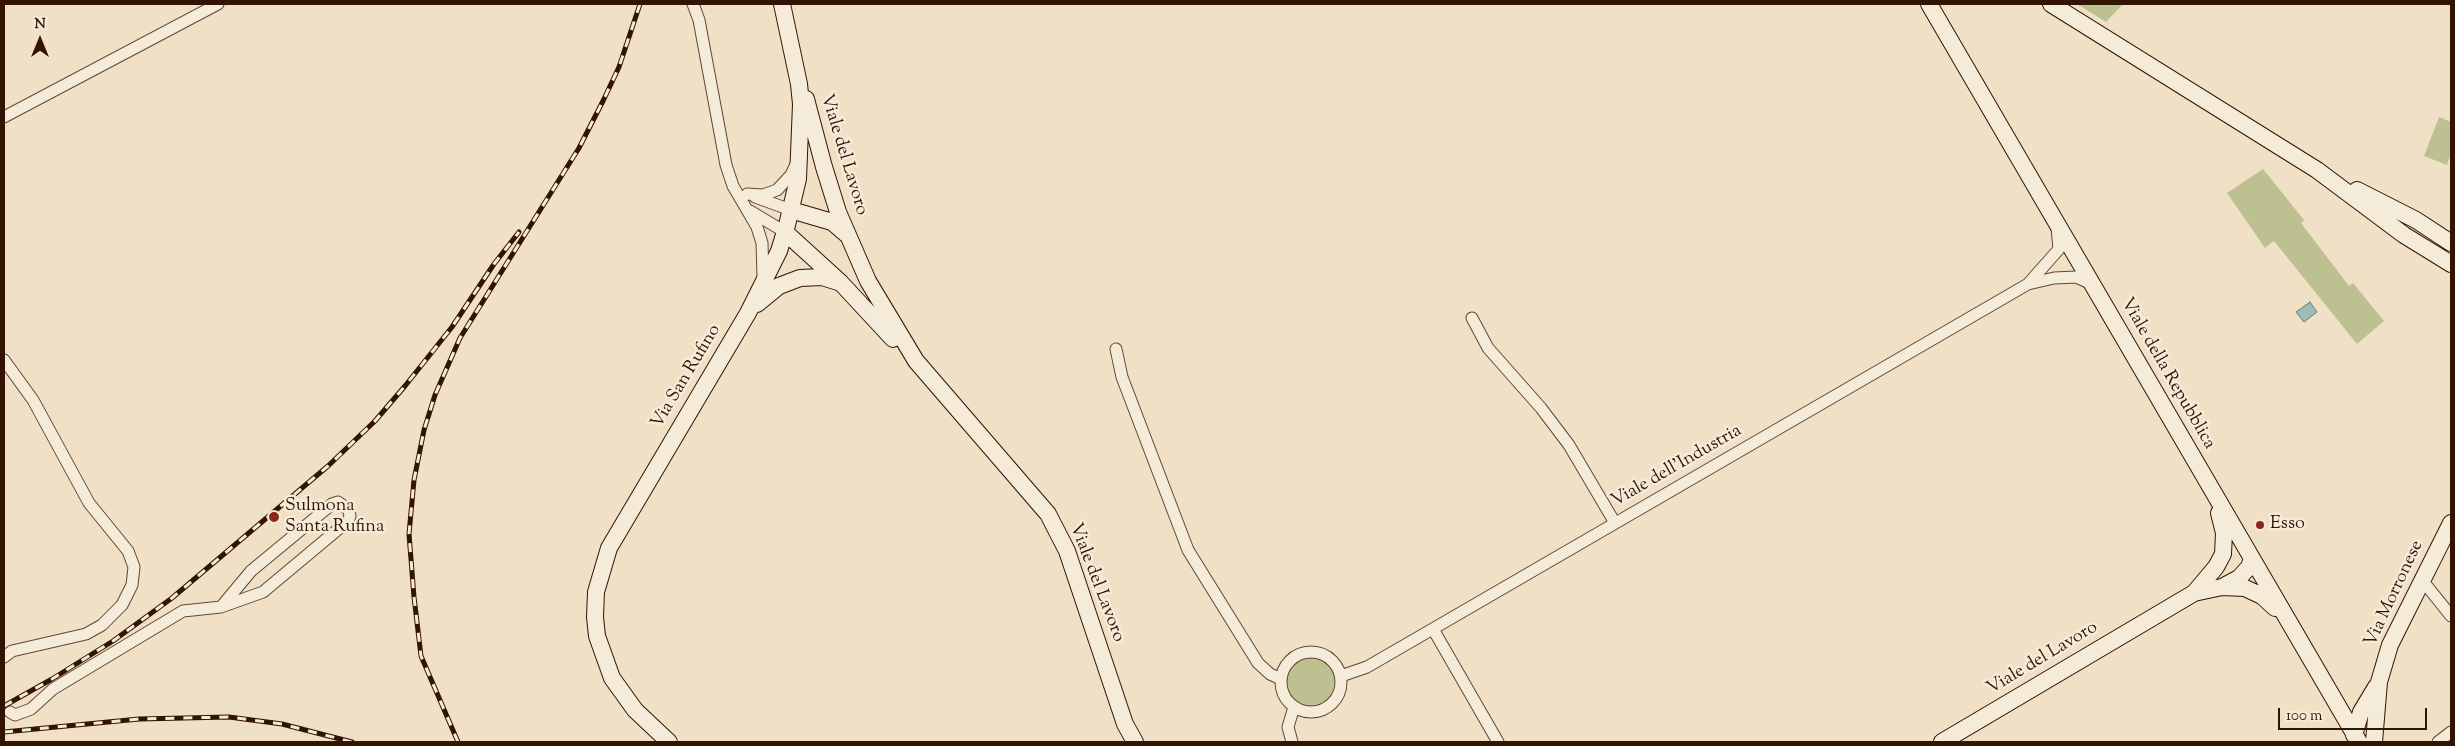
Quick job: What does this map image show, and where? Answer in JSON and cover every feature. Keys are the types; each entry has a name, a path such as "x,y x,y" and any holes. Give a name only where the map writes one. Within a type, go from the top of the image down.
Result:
{"street":[{"path":"4,117 218,4"},
{"path":"693,4 699,20 726,165 733,186 745,199 756,216 785,232"},
{"name":"Via San Rufino","path":"669,742 635,710 612,678 597,636 595,617 596,592 609,548 748,313 761,289 785,232 791,210 800,155 799,84 782,4"},
{"name":"Viale della Repubblica","path":"1929,4 2356,738"},
{"name":"Viale della Repubblica","path":"1934,4 1942,24"},
{"path":"2051,4 2094,29 2317,170 2404,235 2444,260 2451,275"},
{"path":"2058,4 2094,29"},
{"name":"Viale del Lavoro","path":"799,84 810,108 824,167 849,238 877,298 916,361"},
{"path":"745,199 777,190 791,174 800,155"},
{"path":"2317,170 2416,220 2450,241"},
{"path":"745,199 791,210"},
{"path":"745,199 762,244 763,272 761,289"},
{"name":"Viale del Lavoro","path":"791,210 832,222 849,238"},
{"name":"Viale dell'Industria","path":"1341,676 1367,667 2028,284 2051,260 2058,249 2057,224"},
{"name":"Viale del Lavoro","path":"785,232 841,283 916,361 1033,495 1051,520 1067,551 1077,577 1125,724 1135,742"},
{"path":"2051,260 2062,257 2077,258"},
{"name":"Viale dell'Industria","path":"2054,278 2069,269 2077,258"},
{"path":"748,313 768,294 789,281 800,278 822,277 841,283"},
{"name":"Viale dell'Industria","path":"2028,284 2054,278 2076,277 2092,284"},
{"path":"1472,318 1488,348 1541,408 1569,445 1615,523"},
{"path":"1116,348 1122,377 1188,550 1258,663 1270,674 1281,679"},
{"path":"4,360 33,400 89,503 128,551 134,567 132,585 122,605 102,624 86,634 12,651 4,657"},
{"path":"2194,593 2216,567 2223,554 2224,533 2215,496"},
{"path":"10,712 15,715 31,709 53,689 183,611 221,607 254,596 275,584 348,522 349,510 338,502 332,504 251,571 221,607"},
{"name":"Via Morronese","path":"2374,742 2379,682 2390,645 2422,580 2450,532"},
{"path":"2216,567 2240,557 2252,558 2249,567 2239,578 2222,587"},
{"path":"2422,580 2451,616"},
{"path":"2194,593 2222,587 2245,588 2262,596 2287,620"},
{"name":"Viale del Lavoro","path":"1942,742 2194,593"},
{"path":"1433,628 1498,742"},
{"path":"1310,652 1330,658 1335,663 1341,676 1338,697 1328,707 1315,712 1294,707 1285,698 1281,679 1282,672 1290,660 1302,653 1310,652"},
{"name":"Via Morronese","path":"2356,738 2367,702 2379,682"},
{"path":"2333,698 2350,703 2367,702"},
{"path":"1292,742 1288,727 1294,707"},
{"path":"2356,738 2368,731 2375,716"},
{"path":"2438,742 2451,732"}],"green space":[{"path":"2077,4 2123,4 2106,22"},
{"path":"2439,117 2451,122 2451,153 2447,165 2424,156"},
{"path":"2263,169 2304,220 2301,223 2349,286 2353,283 2384,321 2357,344 2274,241 2265,248 2227,193"},
{"path":"1306,658 1316,658 1325,662 1331,668 1335,682 1331,696 1325,702 1316,706 1306,706 1297,702 1291,696 1287,687 1287,677 1291,668 1297,662"}],"water":[{"path":"2310,302 2317,312 2304,322 2296,312"}],"railway":[{"path":"458,742 421,656 414,597 409,534 414,480 424,430 435,395 460,338 579,148 603,101 619,67 640,4"},
{"path":"4,706 113,641 172,598 328,466 375,421 405,386 452,327 494,264 519,232"},
{"path":"4,732 139,719 229,717 282,724 352,742"}],"place":[{"name":"Sulmona Santa Rufina","path":"274,517"},
{"name":"Esso","path":"2260,525"}]}
